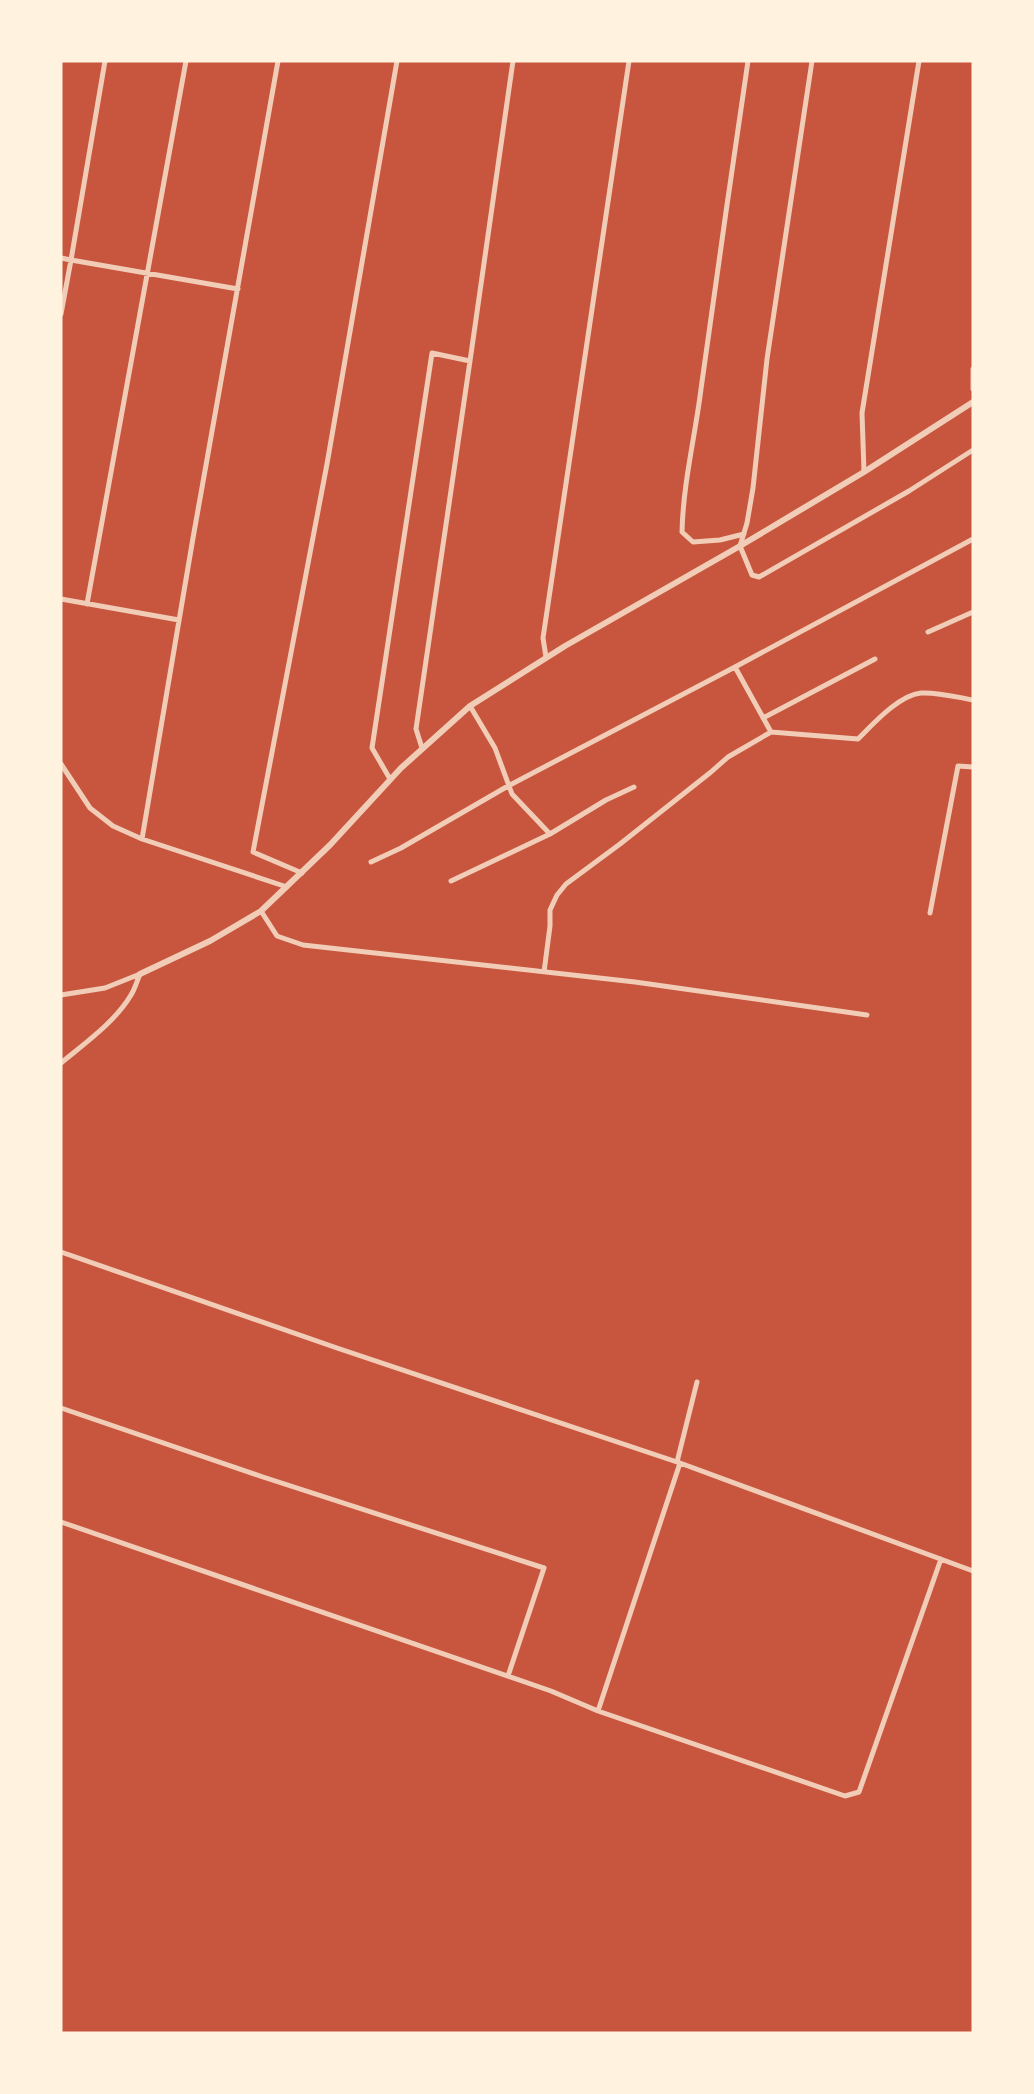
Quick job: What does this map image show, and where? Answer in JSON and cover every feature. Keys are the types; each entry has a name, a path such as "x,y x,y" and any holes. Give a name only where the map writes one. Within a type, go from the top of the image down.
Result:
{"street":[{"path":"61,314 105,61"},
{"path":"87,604 186,61"},
{"path":"142,839 278,61"},
{"path":"302,873 253,852 327,464 397,61"},
{"path":"422,748 416,729 513,61"},
{"path":"546,657 543,638 629,61"},
{"path":"744,534 720,540 693,542 682,532 682,514 748,61"},
{"path":"812,61 767,359 753,488 740,546 752,575 759,577 909,491 973,450"},
{"path":"864,472 862,413 919,61"},
{"path":"61,258 238,289"},
{"path":"390,779 372,748 432,353 470,361"},
{"path":"973,369 973,389"},
{"path":"61,995 105,988 140,974 210,941 261,912 302,873 390,779 470,706 546,657 740,546 864,472 973,402"},
{"path":"371,862 401,848 508,786 973,539"},
{"path":"61,599 179,620"},
{"path":"928,632 973,612"},
{"path":"763,718 875,659"},
{"path":"735,667 771,732"},
{"path":"544,972 550,926 550,910 557,895 566,884 711,772 728,756 771,732 858,739 881,716 904,699 920,693 973,700"},
{"path":"470,706 494,748 512,794 550,834"},
{"path":"61,764 90,808 113,826 142,839 287,887"},
{"path":"930,913 958,766 973,767"},
{"path":"451,881 550,834 606,800 634,787"},
{"path":"261,912 277,936 303,946 635,982 866,1015"},
{"path":"61,1063 117,1013 131,996 140,974"},
{"path":"61,1252 337,1348 678,1462 973,1571"},
{"path":"598,1711 678,1462 697,1382"},
{"path":"61,1408 263,1477 544,1568 508,1676"},
{"path":"61,1522 551,1691 598,1711 845,1796 859,1792 940,1559"}]}
